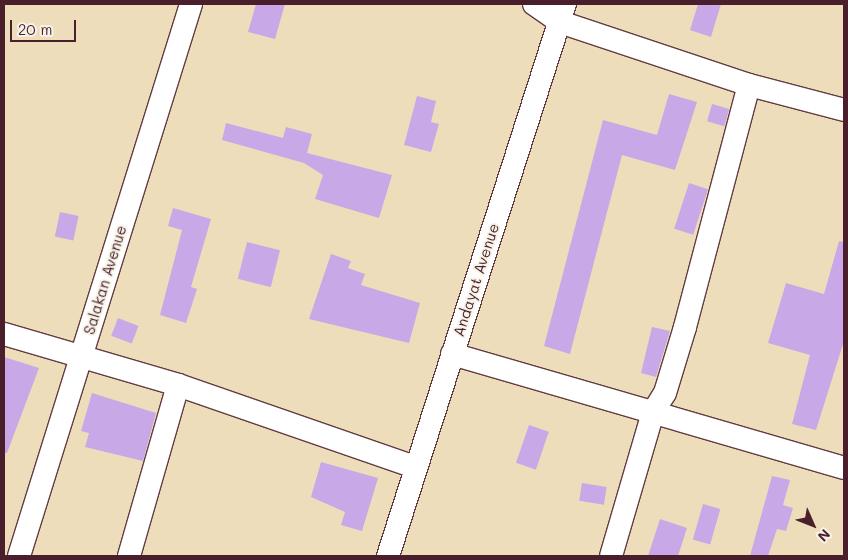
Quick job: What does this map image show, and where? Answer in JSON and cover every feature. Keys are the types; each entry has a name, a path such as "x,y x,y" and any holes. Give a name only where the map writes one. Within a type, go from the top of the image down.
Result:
{"street":[{"name":"Salakan Avenue","path":"19,556 191,4"},
{"path":"534,4 749,85 844,110"},
{"name":"Andayat Avenue","path":"388,556 562,13"},
{"path":"611,556 653,412 665,393 749,85"},
{"path":"4,334 178,385 415,467"},
{"path":"452,354 844,468"},
{"path":"129,556 178,385"}],"building":[{"path":"256,4 285,4 275,39 248,32"},
{"path":"698,4 721,4 711,37 690,30"},
{"path":"669,94 697,102 675,170 622,155 570,354 544,346 603,120 657,135"},
{"path":"417,96 436,101 431,122 439,124 431,152 404,145"},
{"path":"712,104 729,109 724,126 707,121"},
{"path":"226,123 283,138 286,127 312,134 307,153 392,175 379,218 315,199 323,175 304,163 222,140"},
{"path":"689,183 708,189 693,235 674,229"},
{"path":"173,208 211,219 191,287 197,289 186,323 160,315 182,230 168,226"},
{"path":"60,212 79,216 73,240 55,236"},
{"path":"839,241 844,242 844,341 816,430 792,424 810,355 768,343 786,283 824,294"},
{"path":"247,242 280,250 271,287 238,279"},
{"path":"331,254 351,261 348,268 365,274 361,285 420,303 409,343 309,319"},
{"path":"118,318 139,326 132,344 111,336"},
{"path":"652,327 670,331 656,377 641,373"},
{"path":"4,357 39,368 7,453 4,453"},
{"path":"92,393 156,413 143,461 85,447 89,433 81,431"},
{"path":"529,425 549,432 536,470 516,463"},
{"path":"321,462 378,478 362,531 341,525 345,512 311,497"},
{"path":"772,476 790,480 783,505 793,508 786,531 777,529 768,556 750,556"},
{"path":"582,483 607,487 604,505 579,501"},
{"path":"703,504 720,509 710,545 693,540"},
{"path":"660,519 687,528 678,556 648,556"}]}
